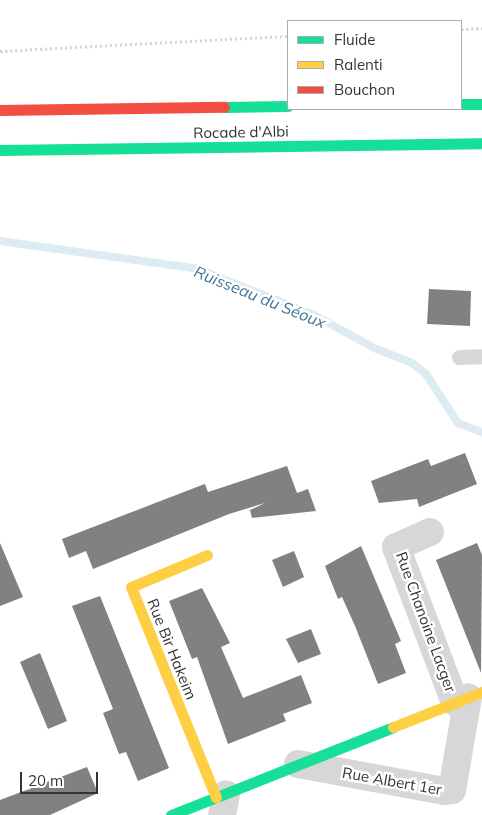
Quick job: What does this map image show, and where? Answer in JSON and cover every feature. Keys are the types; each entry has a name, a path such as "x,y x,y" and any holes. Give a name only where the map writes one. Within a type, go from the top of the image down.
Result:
{"main road":[{"path":"462,104 482,104"},
{"name":"Rocade d'Albi","path":"0,110 287,106"},
{"name":"Rocade d'Albi","path":"0,150 482,143"},
{"name":"Rue Bir Hakeim","path":"206,555 131,588 221,802"},
{"name":"Rue Albert 1er","path":"171,815 221,802 298,764 468,697"}],"street":[{"name":"Rue Chanoine Lacger","path":"430,532 396,547 468,697"},
{"name":"Rue Albert 1er","path":"298,764 445,791 452,790 468,697"}],"lane":[{"path":"458,357 482,356"}],"path":[{"path":"462,29 482,28"},
{"path":"0,51 287,36"}],"building":[{"path":"429,289 471,291 470,326 427,324"},
{"path":"465,453 477,484 419,507 417,499 379,503 371,481 428,459 431,466"},
{"path":"287,466 297,493 308,489 316,511 252,518 250,510 265,503 229,514 93,569 86,551 69,558 62,539 205,484 208,492"},
{"path":"0,543 23,597 0,606"},
{"path":"477,543 482,555 481,673 436,560"},
{"path":"361,546 401,641 395,644 406,673 378,684 342,597 338,599 325,566"},
{"path":"294,551 304,577 283,587 272,560"},
{"path":"202,588 230,643 221,647 243,698 301,675 312,703 283,714 286,721 228,744 197,657 192,659 169,601"},
{"path":"100,596 169,768 138,781 126,752 119,754 103,713 113,709 72,606"},
{"path":"311,629 321,654 298,663 286,639"},
{"path":"40,653 67,721 48,729 20,662"},
{"path":"87,767 98,793 50,815 0,815 0,800"}],"waterway":[{"name":"Ruisseau du Séoux","path":"0,241 198,269 314,315 374,348 412,363 426,374 458,423 482,432"}],"traffic: fast":[{"path":"462,104 482,104"},
{"path":"224,107 287,106"},
{"path":"0,150 482,143"},
{"path":"171,815 393,727"}],"traffic: slow":[{"path":"207,555 131,587 216,797"},
{"path":"393,727 482,692"}],"traffic: jam":[{"path":"0,110 224,107"}]}
